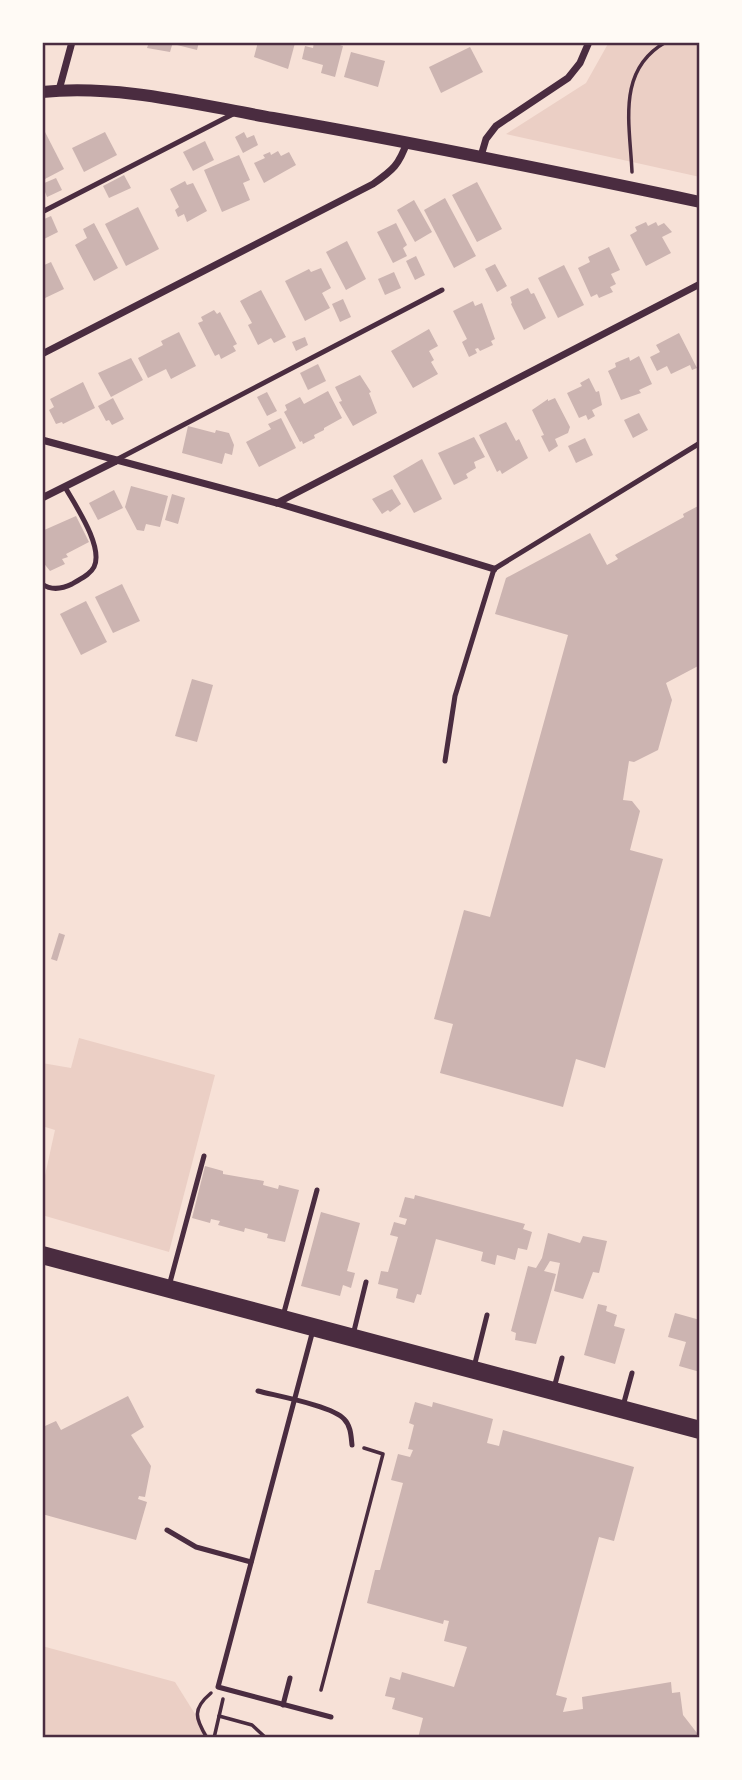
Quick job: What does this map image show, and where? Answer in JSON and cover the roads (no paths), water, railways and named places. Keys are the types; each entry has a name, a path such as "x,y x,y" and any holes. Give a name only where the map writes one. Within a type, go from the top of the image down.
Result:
{"main road":[{"path":"42,1255 700,1430"}],"street":[{"path":"59,90 72,42"},
{"path":"481,156 486,139 496,126 568,78 580,63 589,42"},
{"path":"42,92 88,89 238,112 481,156 700,202"},
{"path":"42,354 373,184 401,161 407,142"},
{"path":"277,503 700,284"},
{"path":"42,440 277,503 494,569"},
{"path":"42,498 117,460"}],"lane":[{"path":"42,212 238,112"},
{"path":"117,460 442,290"},
{"path":"445,761 454,696 494,569 700,443"},
{"path":"42,584 52,589 60,589 89,574 95,566 96,556 90,532 65,487"},
{"path":"168,1289 204,1156"},
{"path":"282,1319 317,1190"},
{"path":"352,1338 366,1282"},
{"path":"474,1370 487,1315"},
{"path":"314,1328 218,1687 331,1717"},
{"path":"553,1391 562,1358"},
{"path":"622,1409 632,1373"},
{"path":"258,1391 333,1411 344,1418 351,1430 352,1445"},
{"path":"167,1530 196,1547 251,1562"},
{"path":"283,1704 290,1678"}]}
